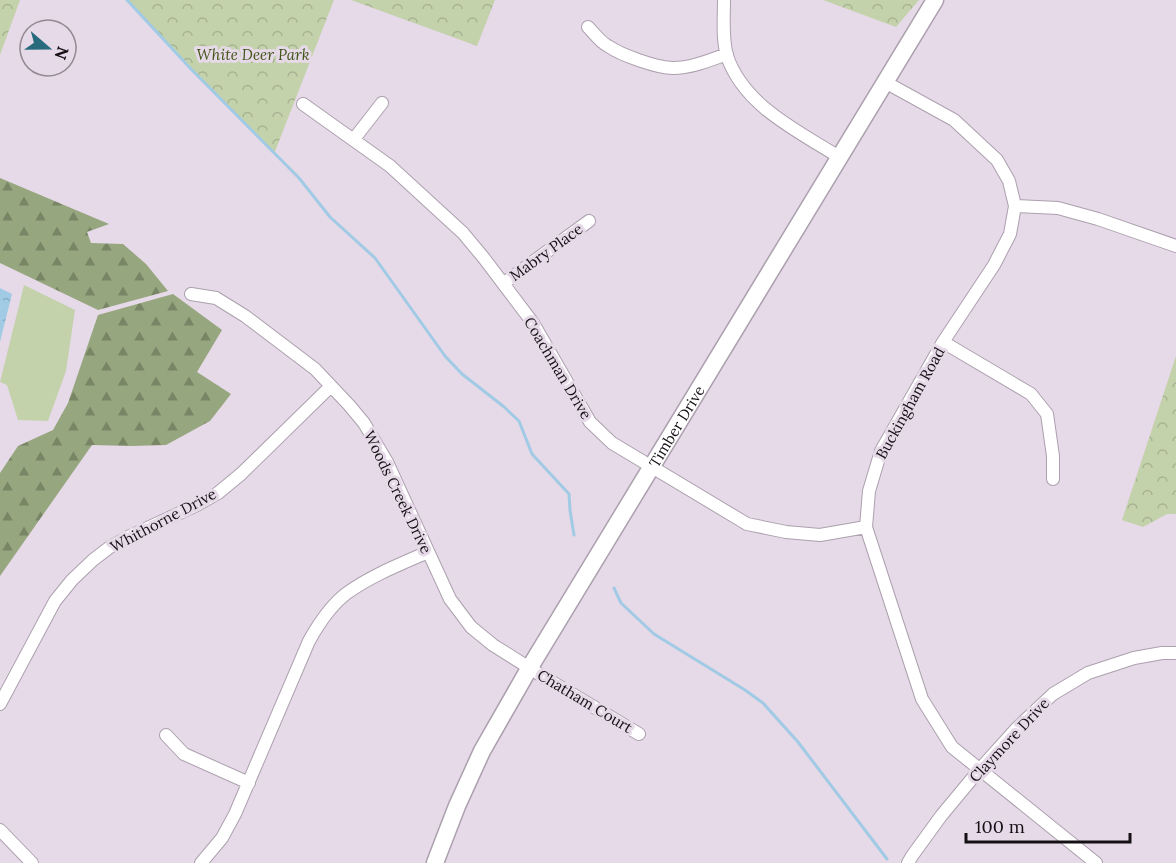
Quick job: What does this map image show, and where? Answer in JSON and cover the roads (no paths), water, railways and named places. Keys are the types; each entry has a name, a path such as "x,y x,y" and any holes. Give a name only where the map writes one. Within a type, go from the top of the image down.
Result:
{"main road":[{"name":"Timber Drive","path":"435,863 482,750 651,466 934,0"}],"street":[{"path":"724,0 723,36 734,73 758,102 784,122 839,157"},
{"path":"588,27 607,46 658,66 672,68 688,66 727,54"},
{"name":"Buckingham Road","path":"885,82 954,120 997,160 1009,181 1015,206 1010,234 994,265 943,342 881,452 869,492 866,527 922,699 952,747 1096,863"},
{"path":"354,140 382,103"},
{"name":"Coachman Drive","path":"303,104 390,166 463,233 533,323 590,422 612,443 747,524 786,532 820,535 866,527"},
{"path":"1015,206 1058,208 1176,246"},
{"name":"Mabry Place","path":"504,283 589,221"},
{"name":"Woods Creek Drive","path":"191,294 216,298 226,304 315,369 332,386 364,423 387,462 450,599 471,627 493,645 530,668"},
{"path":"943,342 1031,394 1047,414 1053,456 1053,479"},
{"name":"Whithorne Drive","path":"0,704 55,601 79,573 110,547 218,493 241,474 332,386"},
{"path":"201,863 222,838 235,814 298,665 320,623 346,594 384,572 428,552"},
{"name":"Claymore Drive","path":"908,863 940,816 980,769 1017,728 1053,694 1088,673 1134,658 1176,653"},
{"name":"Chatham Court","path":"530,668 639,734"},
{"path":"166,735 184,754 249,783"},
{"path":"0,830 32,863"}],"water":[{"path":"0,288 12,294 0,342"}],"waterway":[{"path":"127,0 191,69 299,178 330,217 375,258 445,356 462,374 519,421 532,454 569,494 574,535"},
{"path":"614,588 621,603 654,634 763,703 798,742 887,859"}],"park label":[{"name":"White Deer Park","path":"253,54"}]}
